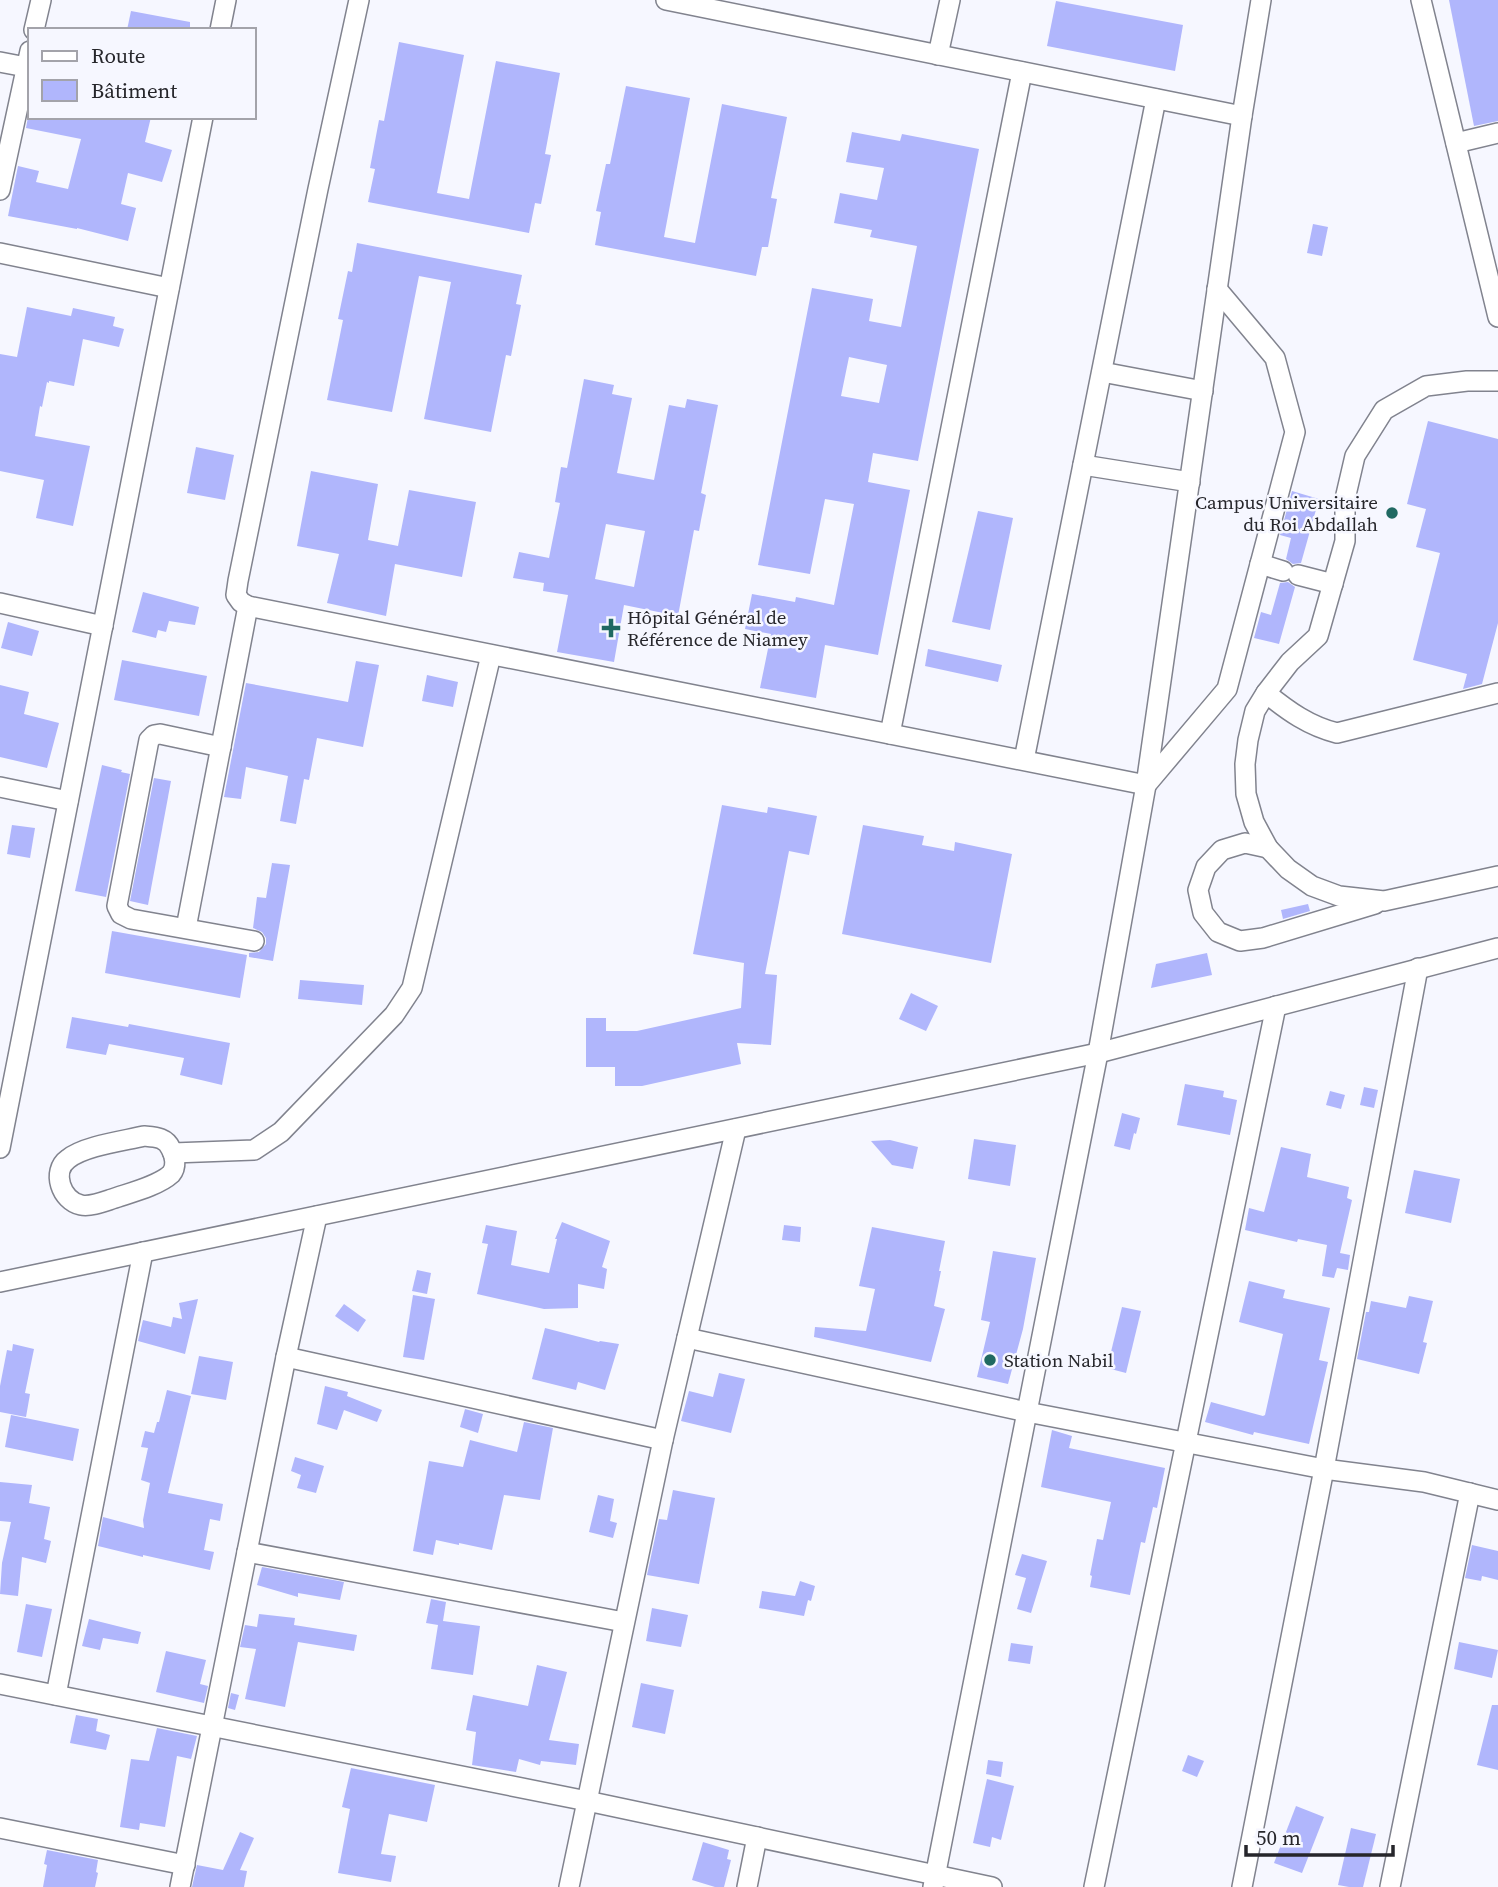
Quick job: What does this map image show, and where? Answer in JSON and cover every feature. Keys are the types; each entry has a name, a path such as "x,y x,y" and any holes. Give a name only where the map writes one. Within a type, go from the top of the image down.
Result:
{"street":[{"path":"34,28 41,0"},
{"path":"220,28 226,0"},
{"path":"359,0 238,581 236,595 240,602 248,607 1146,785"},
{"path":"666,0 738,7 938,55 1242,116"},
{"path":"938,55 950,0"},
{"path":"934,1881 1098,1053 1146,785 1261,0"},
{"path":"1420,0 1498,268"},
{"path":"0,62 28,59 0,190"},
{"path":"890,734 1022,72"},
{"path":"1024,760 1156,99"},
{"path":"0,1148 203,119"},
{"path":"1462,141 1498,132"},
{"path":"1462,141 1498,317"},
{"path":"0,253 169,288"},
{"path":"1146,785 1227,689 1295,432 1275,358 1217,289"},
{"path":"1102,372 1203,391"},
{"path":"1384,901 1339,896 1312,886 1288,869 1268,848 1254,822 1246,794 1245,764 1248,740 1255,711 1266,693 1290,662 1318,636 1345,541 1345,499 1355,456 1384,410 1426,386 1467,380 1498,381"},
{"path":"1083,465 1190,482"},
{"path":"1260,564 1333,584"},
{"path":"0,603 103,626"},
{"path":"186,929 248,607"},
{"path":"173,1153 254,1150 281,1132 394,1015 412,988 491,655"},
{"path":"1266,693 1293,715 1323,730 1337,733 1498,693"},
{"path":"221,747 160,734 149,740 117,906 121,914 131,919 254,941"},
{"path":"0,787 68,801"},
{"path":"1268,848 1245,843 1222,850 1206,867 1198,890 1203,913 1218,932 1240,941 1264,939 1384,901 1498,876"},
{"path":"0,1282 1098,1053 1498,948"},
{"path":"1242,1887 1418,968"},
{"path":"1094,1887 1276,1006"},
{"path":"569,1887 663,1440 736,1129"},
{"path":"144,1136 164,1140 173,1153 175,1166 170,1174 153,1184 97,1203 81,1205 73,1202 61,1187 61,1165 78,1153 144,1136"},
{"path":"180,1887 286,1357 317,1216"},
{"path":"56,1695 143,1252"},
{"path":"687,1338 1027,1412 1324,1469 1424,1482 1498,1500"},
{"path":"286,1357 663,1440"},
{"path":"1390,1887 1470,1493"},
{"path":"247,1552 624,1622"},
{"path":"0,1684 587,1801 757,1837 934,1881 992,1887"},
{"path":"0,1828 185,1865"},
{"path":"747,1887 757,1837"}],"building":[{"path":"1449,0 1498,0 1498,121 1474,126"},
{"path":"1056,1 1183,25 1175,71 1047,46"},
{"path":"131,11 190,22 190,28 127,28"},
{"path":"399,42 464,55 437,193 469,199 496,61 560,73 545,154 551,155 541,204 535,203 529,233 368,202 375,169 370,168 379,120 384,121"},
{"path":"626,86 690,98 664,237 695,243 722,104 787,117 771,198 777,199 768,247 762,247 756,276 595,245 601,212 596,211 606,164 610,164"},
{"path":"28,117 151,119 145,142 172,150 162,182 128,173 121,204 136,208 128,241 77,228 8,216 18,166 39,171 36,182 68,189 81,139 26,128"},
{"path":"852,132 900,141 902,134 979,149 918,461 873,453 868,482 910,490 878,655 825,645 816,698 760,688 771,634 745,629 752,594 795,602 796,597 834,605 854,504 825,499 810,574 758,565 812,288 873,299 869,321 901,327 917,246 870,237 872,230 834,223 840,193 877,200 884,168 846,162","holes":["849,357 887,365 879,403 841,396"]},
{"path":"1313,224 1328,227 1322,256 1307,253"},
{"path":"357,243 522,275 516,304 521,305 511,356 506,355 491,432 424,419 451,282 419,276 392,412 327,400 343,320 338,319 348,271 352,272"},
{"path":"27,307 71,316 73,308 115,317 113,326 124,329 119,347 83,339 74,386 47,382 42,407 40,406 35,436 90,446 73,526 36,518 44,480 0,471 0,354 17,357"},
{"path":"584,379 614,385 612,394 632,398 617,473 654,480 669,405 685,408 687,399 718,405 701,493 706,495 699,531 694,530 678,616 624,605 614,662 557,652 568,595 543,591 544,583 513,578 519,552 549,558 560,503 555,502 561,467 567,468","holes":["606,524 645,531 634,587 595,579"]},
{"path":"1428,421 1498,439 1498,623 1482,684 1463,689 1467,674 1413,660 1440,553 1416,547 1426,509 1407,504"},
{"path":"196,447 234,455 225,500 187,493"},
{"path":"311,471 378,484 368,540 398,546 409,490 476,502 462,577 395,564 386,616 327,603 339,554 297,546"},
{"path":"1292,491 1319,499 1301,563 1293,564 1286,559 1291,538 1280,535"},
{"path":"978,511 1013,518 990,630 952,622"},
{"path":"1288,582 1295,587 1279,644 1254,638 1261,612 1271,615 1280,583"},
{"path":"143,592 199,607 195,625 169,621 166,632 158,630 156,638 132,632"},
{"path":"8,622 39,631 32,656 1,648"},
{"path":"928,649 1002,665 998,682 925,666"},
{"path":"122,660 207,676 199,716 114,700"},
{"path":"356,661 379,665 363,747 317,738 309,780 304,779 296,824 280,821 288,776 246,767 241,799 224,797 246,683 348,702"},
{"path":"427,675 458,682 453,707 422,701"},
{"path":"0,685 29,692 24,714 59,723 47,768 0,757"},
{"path":"102,765 130,774 106,897 75,891"},
{"path":"154,778 171,781 148,905 130,901"},
{"path":"722,805 767,813 768,807 817,816 809,855 789,851 765,974 777,975 771,1045 737,1043 741,1064 642,1086 615,1086 615,1067 586,1067 586,1018 606,1018 606,1031 637,1031 741,1008 744,963 693,954"},
{"path":"12,825 35,828 30,858 7,854"},
{"path":"863,825 924,836 922,845 954,851 955,842 1012,854 991,963 842,934"},
{"path":"272,863 290,865 273,961 249,957 249,953 259,952 266,944 262,932 253,928 257,897 266,898"},
{"path":"1308,904 1310,911 1283,919 1281,910"},
{"path":"112,931 247,955 240,998 105,973"},
{"path":"1207,953 1212,975 1151,988 1156,964"},
{"path":"300,980 364,985 362,1005 298,999"},
{"path":"911,993 938,1006 926,1031 899,1019"},
{"path":"72,1017 128,1027 129,1024 230,1043 222,1085 180,1075 184,1058 109,1044 106,1055 66,1048"},
{"path":"1185,1084 1224,1091 1223,1097 1237,1100 1230,1135 1177,1125"},
{"path":"1364,1087 1378,1090 1374,1108 1360,1105"},
{"path":"1330,1091 1345,1095 1341,1109 1326,1105"},
{"path":"1122,1113 1140,1118 1130,1150 1114,1146"},
{"path":"974,1139 1016,1145 1010,1186 968,1179"},
{"path":"890,1140 918,1147 913,1169 892,1165 871,1141"},
{"path":"1281,1147 1311,1154 1307,1177 1349,1187 1347,1198 1352,1200 1340,1253 1350,1255 1348,1270 1337,1268 1334,1278 1322,1276 1327,1245 1298,1239 1297,1242 1245,1230 1249,1208 1264,1212"},
{"path":"1414,1170 1460,1179 1451,1223 1405,1213"},
{"path":"562,1222 610,1241 602,1267 607,1269 604,1289 578,1284 578,1308 544,1309 477,1294 488,1244 482,1243 486,1225 517,1231 511,1265 549,1273 555,1239"},
{"path":"784,1225 801,1227 800,1242 782,1240"},
{"path":"872,1227 945,1241 934,1306 945,1309 931,1362 814,1337 815,1327 866,1331 875,1289 859,1286"},
{"path":"993,1251 1036,1258 1023,1329 1008,1384 977,1377 990,1322 981,1320"},
{"path":"417,1270 431,1273 427,1294 412,1291"},
{"path":"1249,1281 1285,1290 1283,1298 1330,1308 1319,1360 1328,1362 1309,1444 1254,1432 1253,1435 1205,1422 1211,1402 1265,1415 1283,1334 1239,1322"},
{"path":"413,1295 435,1299 424,1360 403,1357"},
{"path":"1409,1296 1433,1301 1419,1374 1357,1359 1366,1312 1369,1312 1371,1301 1406,1308"},
{"path":"198,1299 185,1354 138,1341 143,1320 171,1327 173,1317 182,1319 179,1303"},
{"path":"344,1304 366,1320 358,1332 335,1316"},
{"path":"1122,1307 1141,1311 1126,1373 1107,1368"},
{"path":"545,1328 599,1342 619,1344 605,1390 578,1382 576,1390 532,1379"},
{"path":"13,1344 34,1349 25,1393 30,1394 26,1417 0,1412 0,1386 7,1350 12,1351"},
{"path":"199,1356 233,1362 226,1400 191,1394"},
{"path":"719,1373 745,1379 731,1433 681,1421 689,1391 713,1397"},
{"path":"325,1386 348,1392 347,1396 382,1410 377,1422 344,1410 337,1430 317,1424"},
{"path":"167,1390 191,1396 168,1493 223,1504 220,1521 210,1519 204,1550 214,1552 210,1570 98,1546 103,1517 144,1528 150,1483 141,1480 148,1448 141,1447 145,1431 154,1433"},
{"path":"465,1409 483,1414 478,1433 460,1427"},
{"path":"11,1415 79,1429 73,1461 5,1447"},
{"path":"524,1422 553,1428 540,1500 504,1495 492,1550 436,1540 433,1555 413,1551 429,1461 463,1467 470,1440 517,1452"},
{"path":"1052,1430 1072,1436 1069,1448 1165,1468 1157,1508 1153,1507 1145,1543 1141,1542 1130,1595 1090,1587 1097,1539 1103,1540 1111,1502 1041,1487"},
{"path":"295,1457 324,1466 316,1493 297,1488 301,1475 291,1471"},
{"path":"0,1482 32,1485 29,1503 50,1507 44,1539 51,1541 46,1563 22,1557 18,1596 0,1594 2,1563 11,1522 0,1521"},
{"path":"673,1490 715,1498 699,1584 647,1575 659,1519 667,1520"},
{"path":"598,1495 614,1499 610,1521 617,1523 613,1538 589,1532"},
{"path":"1472,1545 1498,1551 1498,1580 1482,1576 1481,1581 1465,1578"},
{"path":"1022,1554 1047,1561 1031,1613 1017,1609 1026,1578 1015,1575"},
{"path":"262,1567 344,1582 340,1600 298,1593 298,1597 257,1585"},
{"path":"800,1581 815,1586 804,1616 759,1608 762,1591 795,1596"},
{"path":"431,1599 446,1602 443,1621 480,1626 473,1675 431,1669 438,1625 426,1623"},
{"path":"26,1604 52,1609 42,1657 17,1652"},
{"path":"652,1608 688,1615 681,1647 646,1641"},
{"path":"259,1614 295,1618 294,1625 357,1635 354,1651 298,1642 285,1707 245,1699 256,1649 240,1647 245,1625 257,1627"},
{"path":"89,1619 141,1632 138,1644 103,1638 100,1650 82,1646"},
{"path":"1459,1642 1498,1650 1492,1678 1454,1669"},
{"path":"1011,1643 1033,1646 1030,1664 1008,1661"},
{"path":"166,1651 206,1660 200,1684 208,1686 204,1703 156,1692"},
{"path":"537,1665 567,1672 549,1740 579,1744 576,1765 541,1761 540,1765 519,1759 516,1772 472,1765 476,1732 466,1730 473,1695 528,1706"},
{"path":"641,1683 674,1690 665,1734 632,1727"},
{"path":"231,1693 239,1695 235,1710 228,1708"},
{"path":"1492,1705 1498,1705 1498,1770 1477,1765"},
{"path":"76,1715 98,1719 96,1731 110,1735 106,1750 70,1743"},
{"path":"157,1728 197,1736 191,1759 177,1756 165,1827 140,1823 139,1830 120,1827 131,1759 149,1761"},
{"path":"1188,1755 1204,1761 1197,1777 1182,1771"},
{"path":"988,1760 1003,1762 1001,1777 986,1774"},
{"path":"351,1768 435,1785 427,1822 389,1814 381,1854 396,1856 391,1882 338,1873 350,1809 342,1807"},
{"path":"987,1779 1014,1786 1001,1840 992,1837 990,1847 973,1843"},
{"path":"1296,1806 1324,1817 1302,1873 1274,1863"},
{"path":"1351,1828 1376,1834 1363,1887 1338,1885"},
{"path":"240,1832 254,1838 240,1870 247,1871 244,1887 192,1887 197,1865 223,1870"},
{"path":"703,1842 729,1850 727,1859 731,1860 724,1887 692,1880"},
{"path":"47,1850 98,1860 95,1887 43,1887"}],"place":[{"name":"Campus Universitaire du Roi Abdallah","path":"1392,513"},
{"name":"Hôpital Général de Référence de Niamey","path":"611,628"},
{"name":"Station Nabil","path":"990,1360"}]}
